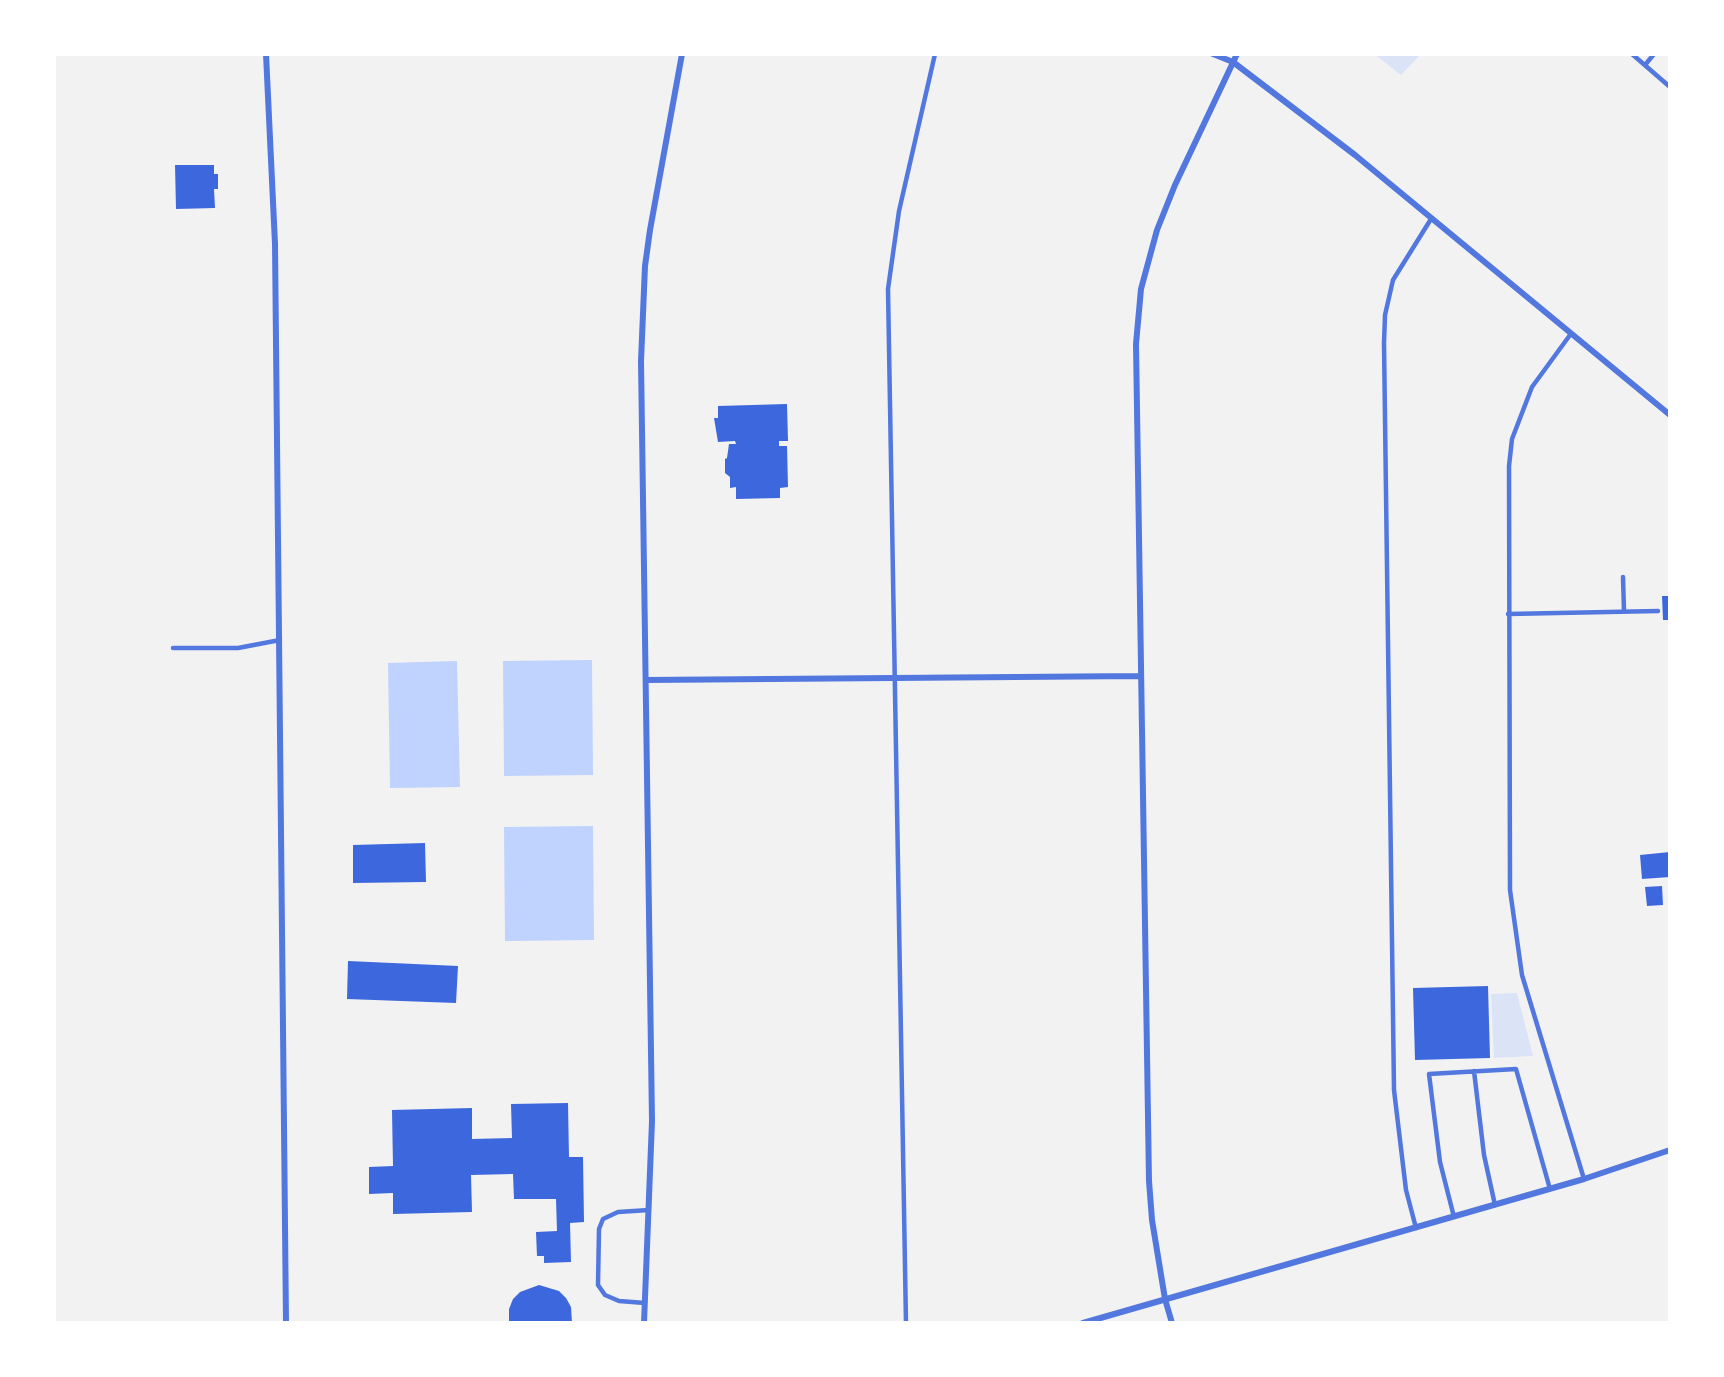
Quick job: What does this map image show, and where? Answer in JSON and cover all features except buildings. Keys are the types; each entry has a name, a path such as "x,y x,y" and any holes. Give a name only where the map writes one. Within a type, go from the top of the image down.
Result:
{"street":[{"path":"266,54 274,244 286,1323"},
{"path":"644,1323 652,1121 643,306 656,187 682,54"},
{"path":"1213,54 1233,62 1355,154 1570,335 1670,415"},
{"path":"1172,1323 1165,1299 1149,1181 1136,344 1141,289 1148,256 1175,186 1237,54"},
{"path":"646,680 1140,676"},
{"path":"1083,1323 1584,1179 1670,1150"}],"lane":[{"path":"906,1323 888,289 899,211 934,54"},
{"path":"1632,54 1670,87"},
{"path":"1645,65 1654,54"},
{"path":"1416,1228 1406,1190 1394,1090 1384,343 1385,315 1393,280 1431,219"},
{"path":"1570,335 1532,387 1512,439 1509,466 1510,890 1513,927 1522,975 1584,1179"},
{"path":"1623,577 1624,611"},
{"path":"1508,614 1658,611"},
{"path":"173,648 238,648 280,640"},
{"path":"1454,1217 1440,1162 1429,1074 1516,1069 1550,1189"},
{"path":"1474,1071 1484,1155 1495,1205"},
{"path":"645,1303 619,1301 605,1295 598,1285 598,1229 603,1219 618,1212 650,1210"}],"shaded area":[{"path":"1374,54 1421,54 1401,75"},
{"path":"1517,993 1533,1056 1494,1058 1491,994"}],"water":[{"path":"592,660 593,775 504,776 503,661"},
{"path":"457,661 460,787 390,788 388,663"},
{"path":"593,826 594,940 505,941 504,827"}]}
